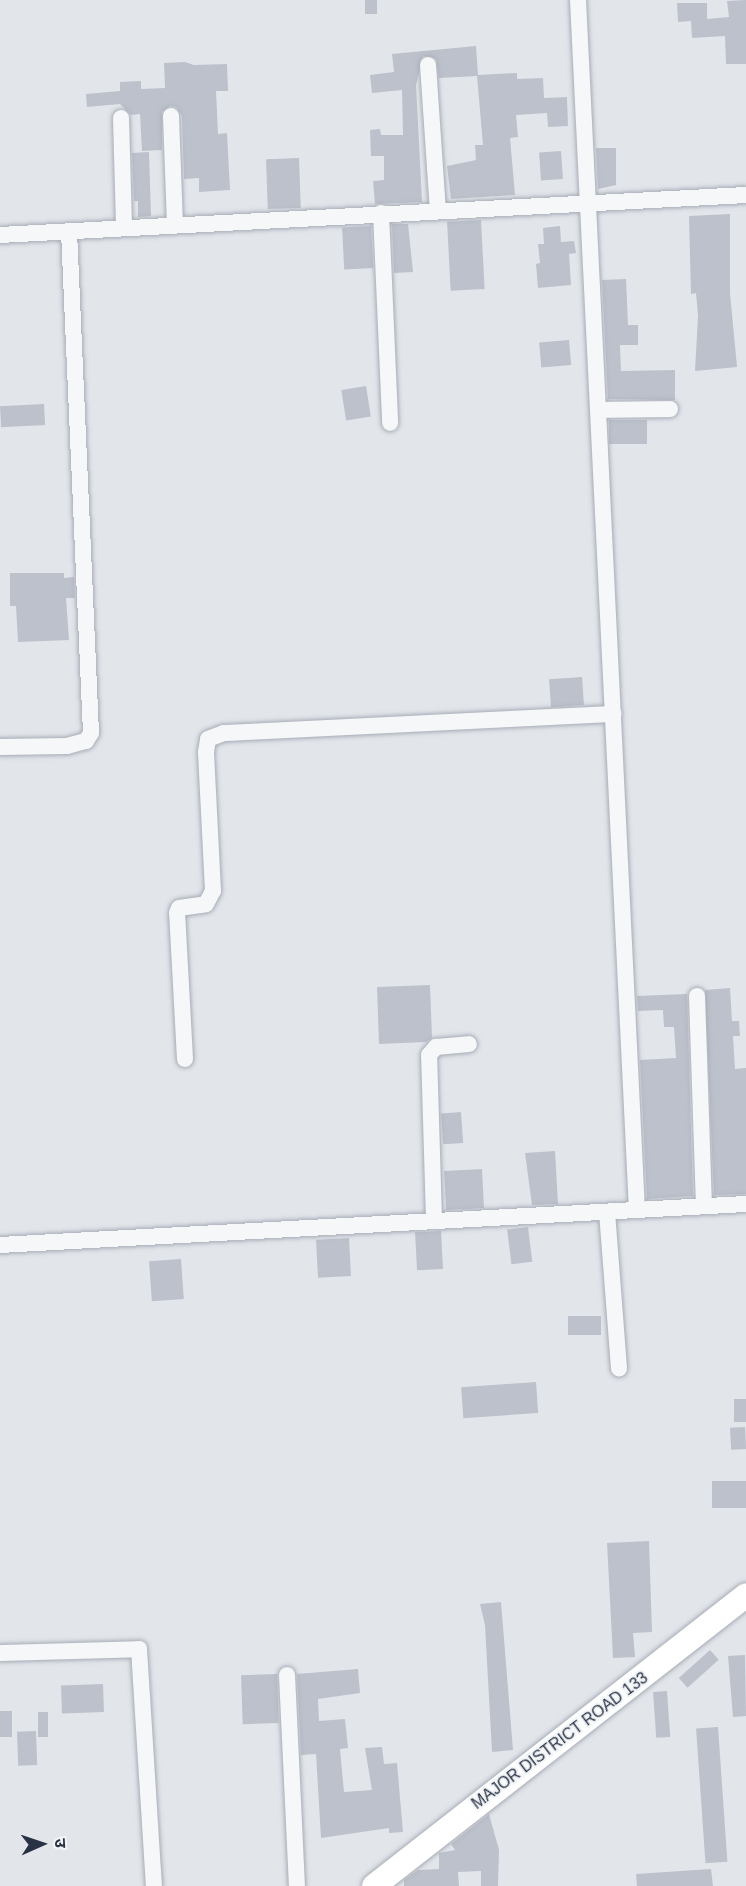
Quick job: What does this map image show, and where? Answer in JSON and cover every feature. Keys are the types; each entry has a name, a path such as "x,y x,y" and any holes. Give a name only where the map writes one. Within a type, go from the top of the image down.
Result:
{"main road":[{"name":"MAJOR DISTRICT ROAD 133","path":"374,1886 746,1595"}],"street":[{"path":"578,0 638,1210"},
{"path":"428,65 438,211"},
{"path":"171,116 175,224"},
{"path":"121,118 124,228"},
{"path":"0,235 746,195"},
{"path":"381,213 390,423"},
{"path":"0,747 67,746 86,741 91,733 69,232"},
{"path":"598,410 670,409"},
{"path":"185,1059 177,912 179,908 206,904 213,891 206,752 208,739 224,733 614,714"},
{"path":"697,996 704,1206"},
{"path":"434,1220 429,1055 436,1047 469,1044"},
{"path":"0,1245 746,1204"},
{"path":"607,1212 619,1369"},
{"path":"0,1653 139,1649 154,1886"},
{"path":"287,1675 297,1886"}],"building":[{"path":"365,0 377,0 377,14 365,14"},
{"path":"746,0 746,64 726,64 725,36 692,38 691,21 678,22 677,3 707,3 707,19 729,17 727,1"},
{"path":"476,46 478,75 517,73 517,79 543,78 544,98 567,97 568,126 548,127 547,113 516,115 518,137 510,138 515,195 451,199 447,166 476,160 475,145 483,145 477,76 439,78 436,59 423,56 416,85 422,202 375,204 373,181 384,180 384,156 371,156 370,130 380,129 381,135 403,135 402,90 372,93 370,75 394,72 392,54"},
{"path":"185,62 194,65 227,64 228,91 216,91 218,134 227,133 230,190 199,192 199,178 184,179 182,116 176,107 170,106 162,112 162,150 142,151 140,114 131,115 120,104 87,107 86,94 120,91 120,82 141,81 141,89 165,88 164,63"},
{"path":"596,148 616,148 616,185 598,189"},
{"path":"561,151 563,179 541,180 539,153"},
{"path":"149,152 151,216 138,217 138,201 134,201 132,153"},
{"path":"299,158 301,208 268,209 266,159"},
{"path":"730,214 730,293 737,367 695,371 698,316 696,293 691,294 689,216"},
{"path":"481,220 485,289 451,291 447,222"},
{"path":"392,224 408,224 413,272 394,273"},
{"path":"371,226 373,268 344,269 342,228"},
{"path":"560,226 561,242 574,241 576,253 569,254 571,285 538,288 536,264 540,263 538,244 544,244 543,228"},
{"path":"626,279 628,325 638,325 638,345 620,345 621,371 675,370 675,400 608,399 602,280"},
{"path":"569,340 571,365 541,368 539,343"},
{"path":"366,386 371,417 346,421 341,390"},
{"path":"44,404 45,425 1,427 0,406"},
{"path":"609,420 647,420 647,444 609,444"},
{"path":"10,573 64,573 64,578 74,577 75,598 66,598 69,640 18,642 16,606 10,606"},
{"path":"582,677 584,705 551,707 549,679"},
{"path":"430,985 432,1038 426,1042 379,1044 377,987"},
{"path":"730,988 732,1021 739,1021 740,1036 733,1036 735,1069 746,1068 746,1194 714,1195 705,990"},
{"path":"687,994 693,1196 647,1199 640,1060 676,1058 674,1027 664,1027 663,1010 638,1011 637,996"},
{"path":"461,1112 463,1143 443,1144 441,1113"},
{"path":"555,1151 558,1204 532,1205 525,1153"},
{"path":"482,1169 484,1208 446,1210 444,1171"},
{"path":"528,1227 532,1262 511,1264 507,1230"},
{"path":"441,1231 443,1269 417,1270 415,1232"},
{"path":"349,1238 351,1276 318,1278 316,1240"},
{"path":"181,1259 184,1299 152,1301 149,1261"},
{"path":"568,1316 601,1316 601,1335 568,1335"},
{"path":"536,1382 538,1413 463,1418 461,1387"},
{"path":"734,1399 746,1399 746,1422 734,1422"},
{"path":"745,1427 746,1449 731,1450 730,1428"},
{"path":"712,1481 746,1481 746,1508 712,1508"},
{"path":"649,1541 652,1632 633,1633 635,1657 613,1658 607,1543"},
{"path":"501,1602 513,1750 492,1752 485,1625 480,1604"},
{"path":"710,1650 719,1660 687,1688 679,1678"},
{"path":"745,1655 746,1716 733,1717 728,1656"},
{"path":"358,1669 360,1693 318,1699 319,1721 345,1719 348,1748 340,1749 344,1792 372,1790 365,1748 382,1747 384,1764 397,1763 403,1832 389,1833 389,1828 321,1838 316,1754 301,1755 297,1674"},
{"path":"277,1674 279,1723 243,1724 241,1675"},
{"path":"103,1684 104,1712 62,1713 61,1685"},
{"path":"667,1691 670,1737 656,1738 653,1692"},
{"path":"0,1711 12,1711 12,1737 0,1737"},
{"path":"38,1712 48,1712 48,1737 38,1737"},
{"path":"718,1727 727,1862 705,1863 696,1729"},
{"path":"36,1731 37,1765 18,1766 17,1732"},
{"path":"489,1814 499,1850 498,1886 481,1886 481,1871 458,1872 459,1886 404,1886 404,1880 418,1870 439,1869 439,1853 455,1850 451,1844"},
{"path":"711,1869 713,1886 637,1886 636,1874"}]}
